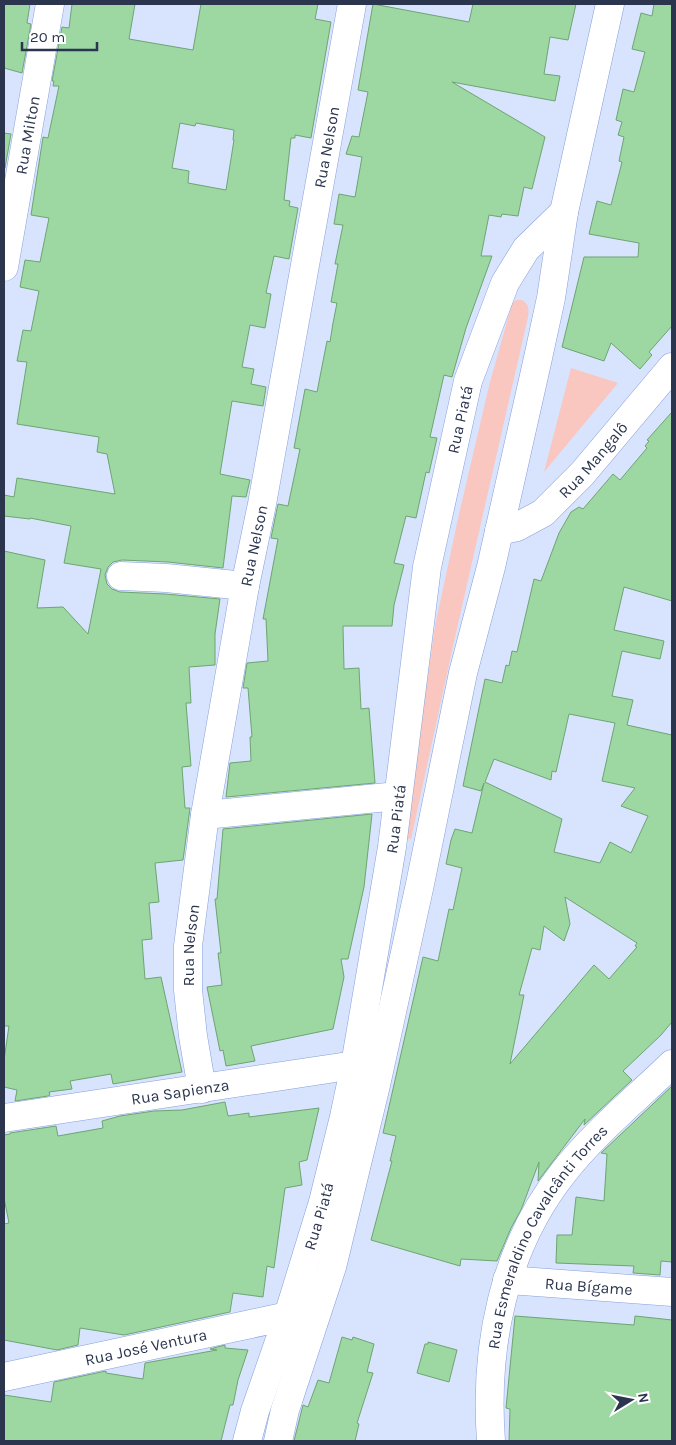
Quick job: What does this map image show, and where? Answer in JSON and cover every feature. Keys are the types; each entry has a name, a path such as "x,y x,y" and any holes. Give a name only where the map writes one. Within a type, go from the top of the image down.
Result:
{"street":[{"name":"Rua Milton","path":"4,267 50,4"},
{"name":"Rua Nelson","path":"202,1089 188,990 188,946 205,815 352,4"},
{"name":"Rua Piatá","path":"278,1441 285,1410 332,1268 376,1085 420,884 463,673 499,531 551,298 564,212 610,4"},
{"name":"Rua Piatá","path":"247,1441 325,1194 356,1065 387,876 427,567 468,381 505,283 526,249 564,212"},
{"path":"514,268 534,268 544,279 551,298"},
{"name":"Rua Mangalô","path":"499,531 517,527 543,513 582,474 672,367"},
{"path":"121,576 166,578 245,586"},
{"path":"205,815 398,796"},
{"name":"Rua Esmeraldino Cavalcânti Torres","path":"491,1441 490,1374 500,1305 507,1280 523,1240 538,1209 564,1172 593,1140 672,1064"},
{"name":"Rua Sapienza","path":"4,1118 356,1065"},
{"name":"Rua Bígame","path":"507,1280 672,1292"},
{"name":"Rua José Ventura","path":"4,1377 288,1316"}],"shaded area":[{"path":"516,300 522,300 527,305 528,317 411,839 405,838 435,626 490,382 512,304"},
{"path":"571,368 618,383 544,472"}],"building":[{"path":"4,4 30,4 27,23 31,24 22,73 4,68"},
{"path":"72,4 135,4 129,39 193,50 201,4 318,4 315,19 331,22 311,138 295,135 295,138 291,138 284,200 290,201 289,206 298,208 289,259 274,256 266,293 271,294 265,328 250,325 242,367 254,369 251,384 266,387 263,406 232,401 220,474 250,480 246,497 232,496 223,568 168,562 122,560 113,562 108,567 105,575 107,584 112,589 120,592 220,599 215,634 215,665 189,667 191,703 186,703 191,766 182,767 185,808 190,808 183,860 155,863 159,902 149,903 152,939 142,940 145,979 161,977 182,1072 113,1084 111,1074 70,1081 72,1089 49,1092 50,1095 48,1096 15,1101 17,1090 4,1087 4,1060 9,1026 4,1026 4,551 45,560 37,608 63,607 88,634 101,569 64,563 71,526 30,518 4,516 4,495 14,497 17,478 115,494 107,454 97,452 99,437 17,424 27,362 17,361 23,330 31,331 39,291 20,287 25,260 40,262 49,218 31,215 43,137 48,138 59,86 53,86 54,81 52,81 62,27 69,28","holes":["180,123 195,126 196,123 234,130 226,190 188,183 189,171 172,168"]},
{"path":"373,4 469,22 473,4 576,4 568,40 550,37 544,74 560,76 555,101 452,82 545,137 532,189 524,187 518,216 502,214 501,217 489,215 481,256 492,256 466,328 452,377 444,375 430,437 437,438 429,473 426,472 416,518 406,516 394,563 404,565 394,605 392,626 343,626 344,669 359,668 361,709 369,708 375,783 226,797 230,763 251,761 250,737 252,737 248,688 243,688 247,663 268,661 266,619 263,619 278,539 271,538 278,504 288,506 300,449 294,448 305,389 317,392 327,341 330,342 337,303 331,302 338,264 335,264 343,225 334,224 339,194 355,197 362,157 346,154 352,136 359,137 368,92 358,90"},
{"path":"654,4 672,4 672,326 649,352 652,355 640,369 611,343 604,361 562,347 584,257 638,257 639,243 589,234 597,201 611,205 622,162 619,161 624,137 618,135 622,122 616,120 623,89 634,92 645,52 632,49 641,13 652,16"},
{"path":"4,133 11,134 5,168 4,168"},
{"path":"672,412 672,601 624,587 614,630 664,641 660,659 622,651 612,696 633,700 627,725 672,735 672,1022 623,1071 632,1080 584,1125 585,1119 538,1181 539,1162 521,1210 497,1261 461,1259 460,1266 371,1240 392,1161 390,1161 396,1136 383,1133 423,957 438,961 449,909 453,910 462,868 446,864 451,840 455,829 472,833 484,783 481,791 463,786 485,679 502,683 506,665 509,666 512,651 517,652 534,579 541,581 559,533 571,512 579,507 583,509 613,474 620,480 647,448 645,446 649,441 647,440","holes":["569,714 615,723 602,781 635,788 621,806 648,816 631,853 610,842 600,863 554,852 562,819 485,782 494,759 551,780 552,771 556,772","565,897 637,943 635,946 637,947 609,979 594,965 510,1064 524,995 519,995 532,948 540,950 544,926 564,941 570,924"]},
{"path":"372,814 364,887 348,959 341,959 344,977 333,1029 251,1046 255,1061 226,1066 223,1050 220,1051 207,987 222,985 218,953 221,953 215,899 217,899 223,829"},
{"path":"672,1086 672,1262 661,1261 660,1275 633,1273 634,1266 556,1263 557,1235 572,1235 576,1197 604,1201 607,1154 601,1153"},
{"path":"225,1102 228,1116 249,1113 249,1117 319,1108 307,1160 299,1162 302,1185 285,1188 274,1268 267,1266 263,1297 233,1293 230,1312 124,1335 80,1328 78,1345 57,1350 4,1340 4,1224 9,1223 4,1198 4,1135 56,1126 58,1136 103,1128 102,1121 120,1116 154,1111 182,1110"},
{"path":"515,1316 634,1325 635,1316 672,1320 672,1441 509,1441 510,1409 506,1408"},
{"path":"342,1337 352,1340 353,1337 374,1344 367,1372 373,1373 357,1423 359,1424 355,1441 294,1441 303,1405 308,1407 318,1380 329,1383"},
{"path":"428,1342 457,1350 449,1382 417,1373 425,1344 428,1344"},
{"path":"225,1345 225,1348 248,1350 238,1380 233,1405 230,1405 221,1441 4,1441 4,1395 51,1402 54,1382 106,1371 106,1373 143,1379 145,1363 217,1350 210,1349"}]}
